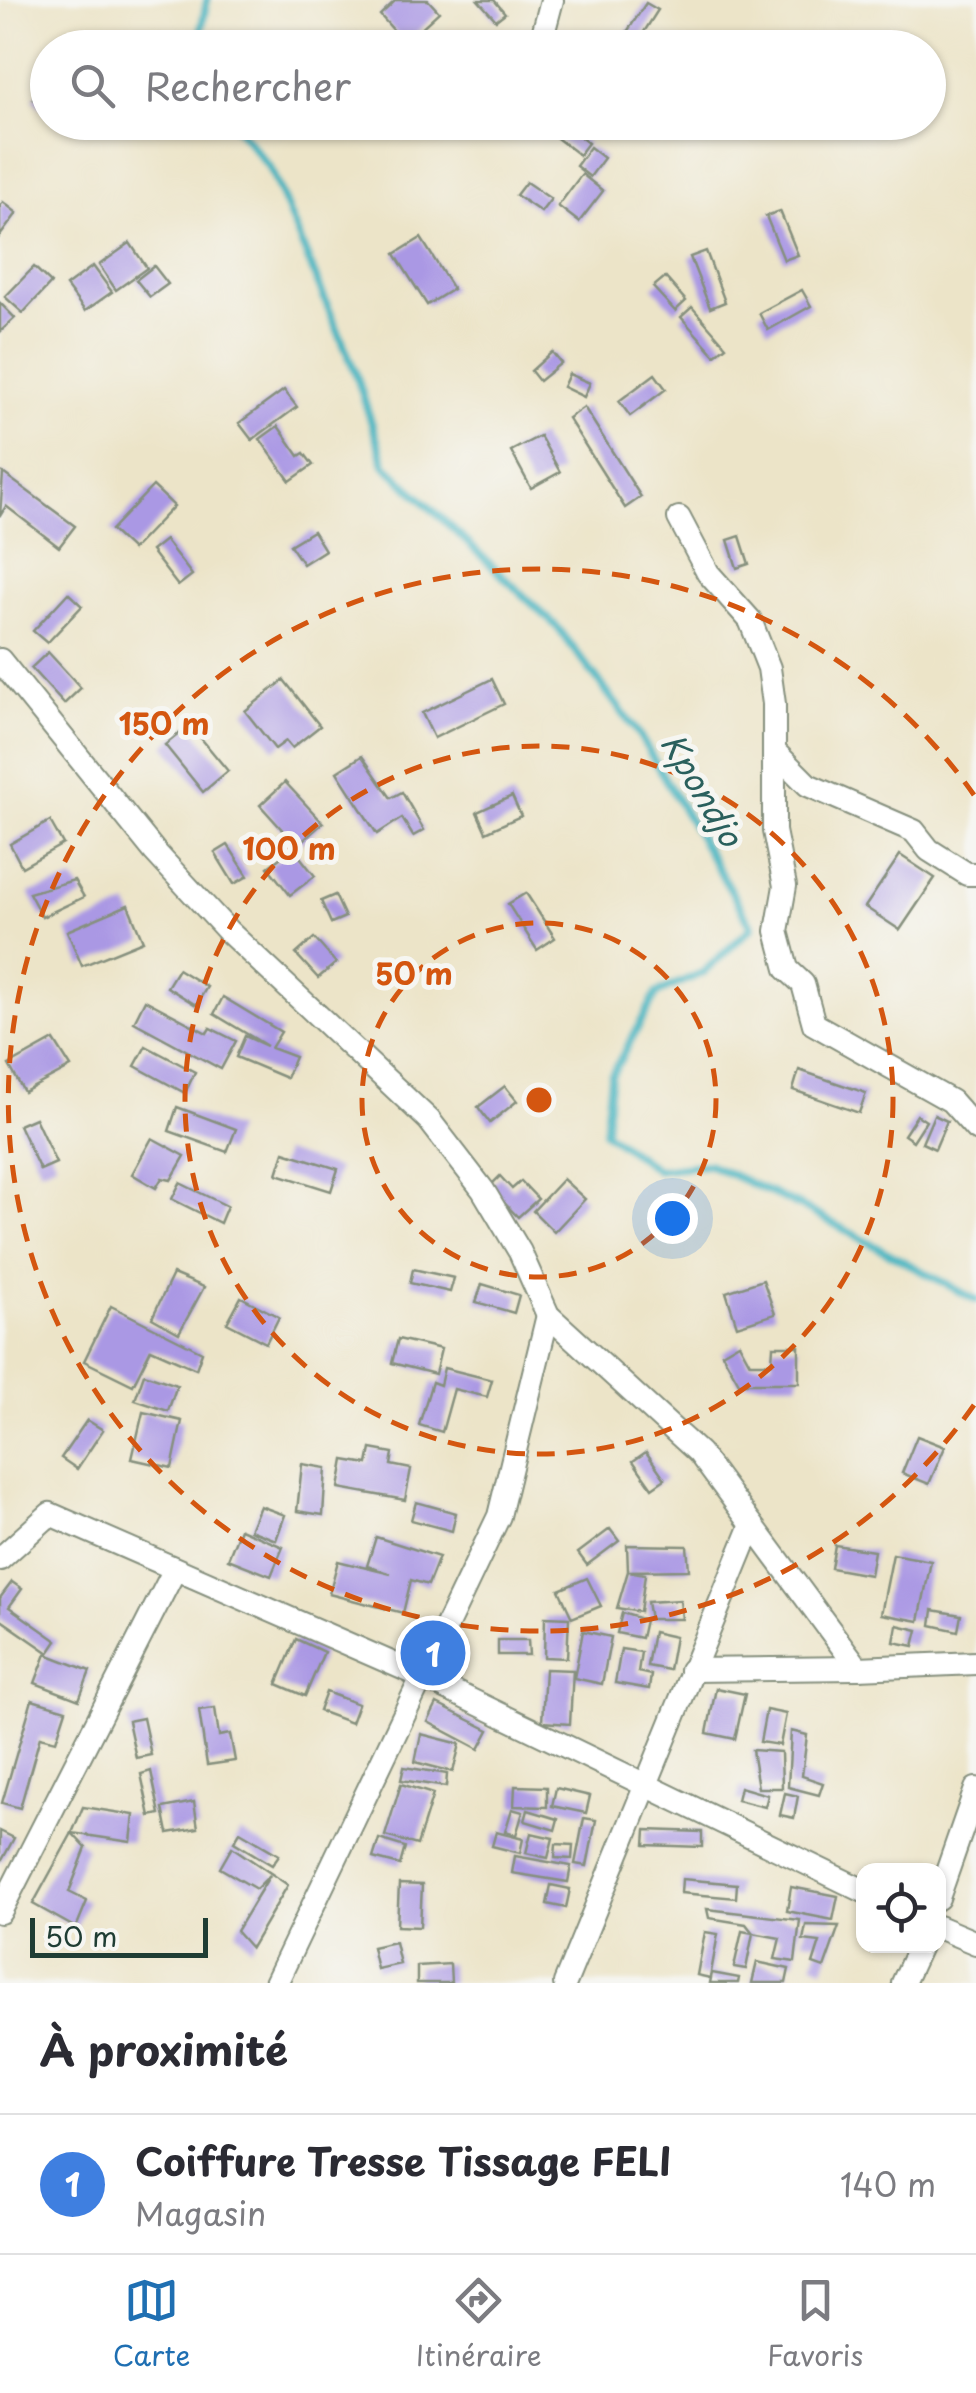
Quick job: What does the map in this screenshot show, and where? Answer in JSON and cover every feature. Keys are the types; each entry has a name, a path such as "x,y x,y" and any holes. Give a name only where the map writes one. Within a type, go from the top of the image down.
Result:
{"street":[{"path":"544,30 552,0"},
{"path":"679,518 708,573 750,620 769,668 774,830 785,886 778,931 787,969 804,984 814,1024 951,1101 973,1123"},
{"path":"0,660 155,852 228,931 428,1120 483,1190 520,1252 548,1314 699,1454 858,1668"},
{"path":"774,751 808,784 914,831 929,850 968,874 976,874"},
{"path":"276,1983 498,1516 548,1314"},
{"path":"0,1559 50,1514 421,1676 856,1887"},
{"path":"564,1983 752,1525"},
{"path":"0,1912 175,1568"},
{"path":"691,1670 976,1663"},
{"path":"946,1875 976,1789"},
{"path":"946,1930 976,1944"},
{"path":"903,1983 917,1953"}],"building":[{"path":"396,0 428,0 439,12 419,30 393,30 380,15"},
{"path":"478,0 494,0 505,13 496,20"},
{"path":"646,3 658,10 645,30 628,30"},
{"path":"559,140 584,140 588,143 579,155"},
{"path":"590,147 604,158 590,177 576,166"},
{"path":"582,174 603,191 579,222 558,206"},
{"path":"526,182 551,199 541,212 516,195"},
{"path":"3,202 17,213 0,236 0,206"},
{"path":"780,211 798,255 784,260 766,216"},
{"path":"421,238 453,289 427,305 395,254"},
{"path":"130,243 147,268 116,290 99,265"},
{"path":"706,251 725,302 710,308 690,257"},
{"path":"93,266 112,292 85,311 66,286"},
{"path":"154,266 168,284 150,297 136,280"},
{"path":"34,267 51,283 23,313 5,297"},
{"path":"665,277 686,301 675,311 653,287"},
{"path":"802,290 811,306 768,330 759,313"},
{"path":"0,303 15,318 0,332"},
{"path":"692,307 726,346 715,355 681,317"},
{"path":"552,352 561,363 539,381 531,371"},
{"path":"569,374 590,383 584,397 563,387"},
{"path":"655,374 666,389 630,416 619,401"},
{"path":"284,390 297,407 252,440 239,423"},
{"path":"584,407 641,497 625,508 568,418"},
{"path":"278,426 299,456 304,453 313,465 290,481 260,439"},
{"path":"540,436 560,472 531,488 511,451"},
{"path":"3,473 75,526 59,547 6,506 0,516"},
{"path":"153,486 174,506 132,550 111,530"},
{"path":"313,531 325,550 303,564 290,545"},
{"path":"740,536 749,564 737,568 728,540"},
{"path":"165,540 192,575 178,586 151,551"},
{"path":"68,593 82,606 47,643 33,631"},
{"path":"48,652 81,688 64,704 31,668"},
{"path":"492,679 504,704 434,738 422,713"},
{"path":"284,680 320,726 292,748 286,741 275,749 245,711"},
{"path":"190,725 228,771 203,792 165,745"},
{"path":"362,756 391,798 402,792 424,830 413,836 402,818 377,834 337,772"},
{"path":"285,782 323,823 297,846 260,805"},
{"path":"512,796 521,816 486,832 477,812"},
{"path":"50,821 63,844 22,867 10,844"},
{"path":"228,845 248,876 234,884 215,853"},
{"path":"293,848 315,876 290,895 268,867"},
{"path":"900,855 935,878 900,930 865,907"},
{"path":"74,880 84,897 42,917 29,893"},
{"path":"526,893 555,938 537,950 508,904"},
{"path":"335,895 345,917 331,923 321,901"},
{"path":"128,905 143,941 82,966 67,931"},
{"path":"314,938 336,963 318,978 296,954"},
{"path":"178,969 207,987 196,1005 167,987"},
{"path":"223,997 281,1032 271,1048 295,1057 286,1078 236,1057 245,1036 267,1046 214,1014"},
{"path":"145,1000 207,1033 210,1028 236,1041 221,1069 134,1022"},
{"path":"54,1040 71,1067 24,1092 9,1065"},
{"path":"146,1046 195,1072 185,1093 135,1066"},
{"path":"799,1070 866,1093 859,1113 793,1090"},
{"path":"505,1086 517,1101 490,1123 478,1107"},
{"path":"177,1107 236,1129 227,1152 169,1131"},
{"path":"917,1115 926,1121 913,1141 904,1135"},
{"path":"934,1115 947,1121 935,1149 922,1143"},
{"path":"35,1118 56,1163 40,1170 19,1125"},
{"path":"152,1138 185,1156 171,1180 162,1178 156,1188 132,1174"},
{"path":"284,1152 338,1169 331,1191 277,1174"},
{"path":"500,1176 512,1189 521,1181 538,1199 518,1217 489,1187"},
{"path":"563,1179 585,1199 554,1232 533,1211"},
{"path":"180,1183 227,1206 220,1223 172,1199"},
{"path":"413,1269 454,1278 450,1292 410,1283"},
{"path":"173,1274 204,1287 179,1333 152,1318"},
{"path":"763,1280 775,1314 737,1326 726,1292"},
{"path":"482,1284 519,1295 514,1313 476,1302"},
{"path":"241,1297 279,1317 266,1343 227,1323"},
{"path":"111,1306 202,1352 196,1369 151,1349 133,1385 84,1361"},
{"path":"398,1339 441,1349 435,1374 392,1363"},
{"path":"739,1343 750,1363 772,1363 773,1346 799,1346 799,1383 739,1383 722,1353"},
{"path":"444,1368 492,1380 487,1397 454,1389 442,1432 419,1425 432,1382 440,1385"},
{"path":"144,1374 177,1385 168,1411 135,1400"},
{"path":"143,1412 182,1421 172,1468 132,1459"},
{"path":"87,1420 103,1430 77,1469 61,1458"},
{"path":"917,1436 945,1447 929,1484 902,1473"},
{"path":"371,1449 393,1453 391,1465 411,1469 405,1500 339,1488 344,1460 368,1464"},
{"path":"646,1452 665,1479 652,1488 633,1461"},
{"path":"302,1464 326,1468 323,1515 297,1511"},
{"path":"416,1502 456,1513 452,1531 411,1520"},
{"path":"260,1506 285,1515 276,1540 250,1530"},
{"path":"240,1529 283,1547 271,1576 228,1559"},
{"path":"610,1529 619,1541 587,1565 578,1553"},
{"path":"376,1537 439,1557 428,1585 411,1580 403,1613 329,1594 338,1561 391,1574 367,1566"},
{"path":"627,1545 687,1546 689,1570 628,1571"},
{"path":"835,1545 874,1551 870,1575 831,1568"},
{"path":"893,1554 931,1561 919,1621 881,1614"},
{"path":"628,1571 645,1574 640,1612 617,1608"},
{"path":"587,1578 601,1606 572,1618 559,1590"},
{"path":"12,1582 22,1589 9,1607 57,1641 49,1653 0,1619 0,1598"},
{"path":"680,1600 682,1619 650,1619 647,1602"},
{"path":"933,1610 961,1615 958,1631 931,1625"},
{"path":"622,1613 645,1620 641,1638 617,1633"},
{"path":"545,1617 569,1618 567,1658 544,1657"},
{"path":"897,1625 918,1630 914,1646 894,1642"},
{"path":"583,1631 611,1637 602,1684 574,1678"},
{"path":"653,1632 675,1637 669,1670 647,1666"},
{"path":"296,1639 324,1652 305,1696 277,1684"},
{"path":"498,1640 528,1640 529,1655 498,1655"},
{"path":"621,1649 641,1652 638,1672 651,1675 649,1689 615,1683"},
{"path":"46,1654 90,1671 79,1700 35,1683"},
{"path":"545,1669 573,1670 570,1724 542,1722"},
{"path":"716,1688 745,1694 735,1739 707,1733"},
{"path":"326,1692 358,1704 351,1723 319,1711"},
{"path":"32,1700 66,1710 56,1741 40,1737 20,1808 2,1803"},
{"path":"437,1704 489,1730 479,1749 428,1722"},
{"path":"215,1708 219,1736 230,1734 235,1761 207,1765 199,1710"},
{"path":"766,1710 786,1714 780,1745 760,1742"},
{"path":"143,1718 151,1755 136,1758 128,1721"},
{"path":"791,1731 807,1735 802,1776 823,1783 819,1795 788,1787"},
{"path":"421,1734 460,1744 453,1772 415,1762"},
{"path":"752,1750 781,1752 782,1788 758,1788"},
{"path":"404,1767 447,1774 446,1787 401,1780"},
{"path":"151,1771 160,1814 150,1816 141,1774"},
{"path":"401,1784 433,1794 417,1845 385,1836"},
{"path":"515,1786 547,1787 547,1807 514,1806"},
{"path":"740,1787 768,1795 765,1807 737,1800"},
{"path":"556,1788 590,1796 586,1813 552,1806"},
{"path":"785,1793 798,1796 794,1818 780,1815"},
{"path":"194,1802 198,1828 168,1833 163,1808"},
{"path":"83,1807 134,1815 131,1842 72,1833"},
{"path":"512,1809 523,1812 516,1835 505,1832"},
{"path":"528,1810 558,1819 555,1830 525,1821"},
{"path":"584,1818 596,1820 587,1866 575,1864"},
{"path":"646,1830 702,1832 702,1847 645,1845"},
{"path":"0,1831 14,1838 0,1864"},
{"path":"240,1832 279,1855 272,1865 234,1842"},
{"path":"496,1832 523,1839 520,1853 492,1846"},
{"path":"72,1833 86,1848 69,1892 87,1901 76,1928 33,1904"},
{"path":"531,1833 553,1838 548,1858 526,1853"},
{"path":"379,1839 405,1847 400,1865 373,1858"},
{"path":"556,1844 573,1845 572,1859 555,1858"},
{"path":"232,1847 288,1885 251,1948 236,1931 270,1875 256,1889 220,1868"},
{"path":"515,1856 571,1866 568,1882 512,1873"},
{"path":"682,1879 737,1884 736,1898 681,1893"},
{"path":"399,1884 422,1885 420,1927 397,1926"},
{"path":"551,1885 570,1889 566,1908 547,1904"},
{"path":"791,1887 838,1896 833,1920 787,1911"},
{"path":"707,1909 800,1920 795,1962 775,1959 780,1938 753,1933 746,1924 709,1918"},
{"path":"806,1925 839,1926 824,1968 813,1964 820,1942 803,1940"},
{"path":"742,1931 753,1933 746,1969 734,1967"},
{"path":"705,1932 718,1934 710,1978 697,1975"},
{"path":"395,1942 400,1964 377,1969 372,1947"},
{"path":"757,1962 789,1969 786,1983 752,1983"},
{"path":"450,1964 451,1983 417,1983 417,1966"},
{"path":"712,1973 739,1978 738,1983 710,1983"}],"waterway":[{"name":"Kpondjo","path":"201,30 207,0"},
{"name":"Kpondjo","path":"247,140 270,168 356,374 385,465 558,628 638,733 752,927 704,972 657,993 611,1076 605,1132 657,1170 708,1164 808,1210 976,1300"}],"place":[{"name":"Coiffure Tresse Tissage FELI","path":"433,1653"}]}
